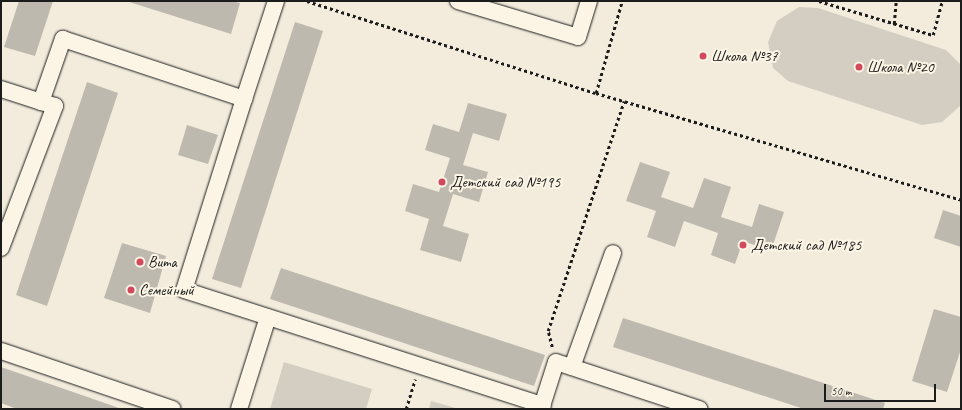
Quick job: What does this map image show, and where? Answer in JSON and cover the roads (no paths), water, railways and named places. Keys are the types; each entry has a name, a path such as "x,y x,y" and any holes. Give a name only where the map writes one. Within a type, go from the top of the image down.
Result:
{"lane":[{"path":"276,1 184,290 419,365 542,407 556,362 699,409"},
{"path":"458,1 578,37 589,1"},
{"path":"41,102 63,39 244,99"},
{"path":"1,89 55,106 1,248"},
{"path":"572,367 613,253"},
{"path":"238,409 268,317"},
{"path":"1,351 172,409"}],"place":[{"name":"Школа №37","path":"703,56"},
{"name":"Школа №20","path":"859,67"},
{"name":"Детский сад №195","path":"442,182"},
{"name":"Детский сад №185","path":"743,245"},
{"name":"Вита","path":"140,262"},
{"name":"Семейный","path":"131,290"}]}
